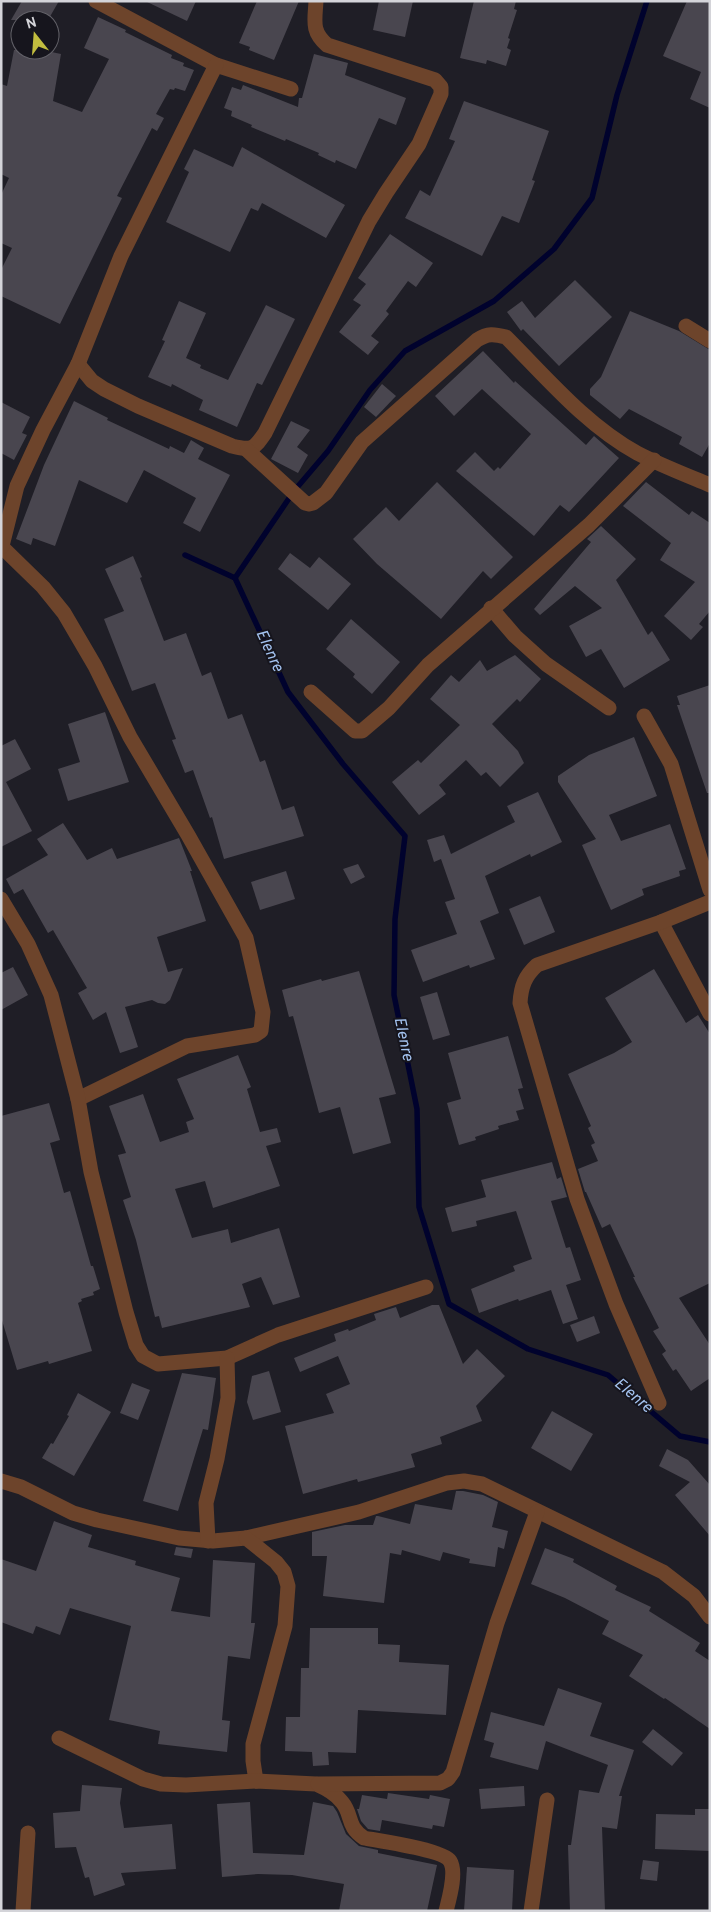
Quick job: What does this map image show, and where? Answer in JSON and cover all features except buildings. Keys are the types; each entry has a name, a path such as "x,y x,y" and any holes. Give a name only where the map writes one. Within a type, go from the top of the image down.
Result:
{"street":[{"path":"96,1 216,65 291,89"},
{"path":"247,450 256,446 265,433 369,221 386,192 419,144 442,94 441,87 435,80 327,45 318,37 314,26 316,1"},
{"path":"78,1099 187,1046 255,1036 261,1032 264,1012 246,938 130,737 95,666 64,613 43,587 1,546 17,486 43,430 78,364 121,256 216,65"},
{"path":"686,326 710,341"},
{"path":"78,364 92,380 104,389 189,428 232,446 247,450 305,503 309,504 326,493 362,442 477,340 493,334 506,337 567,398 602,429 636,453 710,485"},
{"path":"311,692 355,731 362,731 388,708 428,665 589,524 654,460"},
{"path":"491,608 515,636 546,664 609,708"},
{"path":"644,716 671,764 710,890"},
{"path":"1,899 28,944 51,995 78,1099 91,1172 136,1346 143,1356 158,1364 227,1358 278,1335 426,1287"},
{"path":"660,1403 616,1304 578,1199 520,1003 521,989 528,974 537,965 661,922 710,902"},
{"path":"661,922 710,1014"},
{"path":"208,1541 206,1503 217,1459 228,1398 227,1358"},
{"path":"1,1481 21,1487 73,1513 97,1520 179,1538 208,1541 246,1538 359,1512 446,1483 464,1481 482,1484 664,1572 694,1596 710,1617"},
{"path":"59,1738 143,1778 161,1784 186,1785 256,1781 316,1784 440,1783 448,1779 453,1772 496,1624 537,1512"},
{"path":"246,1538 276,1562 284,1572 288,1586 284,1626 253,1744 256,1781"},
{"path":"316,1784 325,1788 343,1802 350,1824 356,1833 364,1838 426,1850 447,1858 451,1862 452,1887 446,1911"},
{"path":"531,1911 547,1800"},
{"path":"23,1911 28,1833"}],"waterway":[{"path":"235,578 294,491 328,451 370,390 405,351 494,301 554,249 592,198 617,95 647,1"},
{"name":"Elenre","path":"185,555 235,578 288,692 343,764 405,836 395,919 394,995 417,1109 419,1207 449,1304 528,1349 608,1375 680,1436 710,1442"}]}
